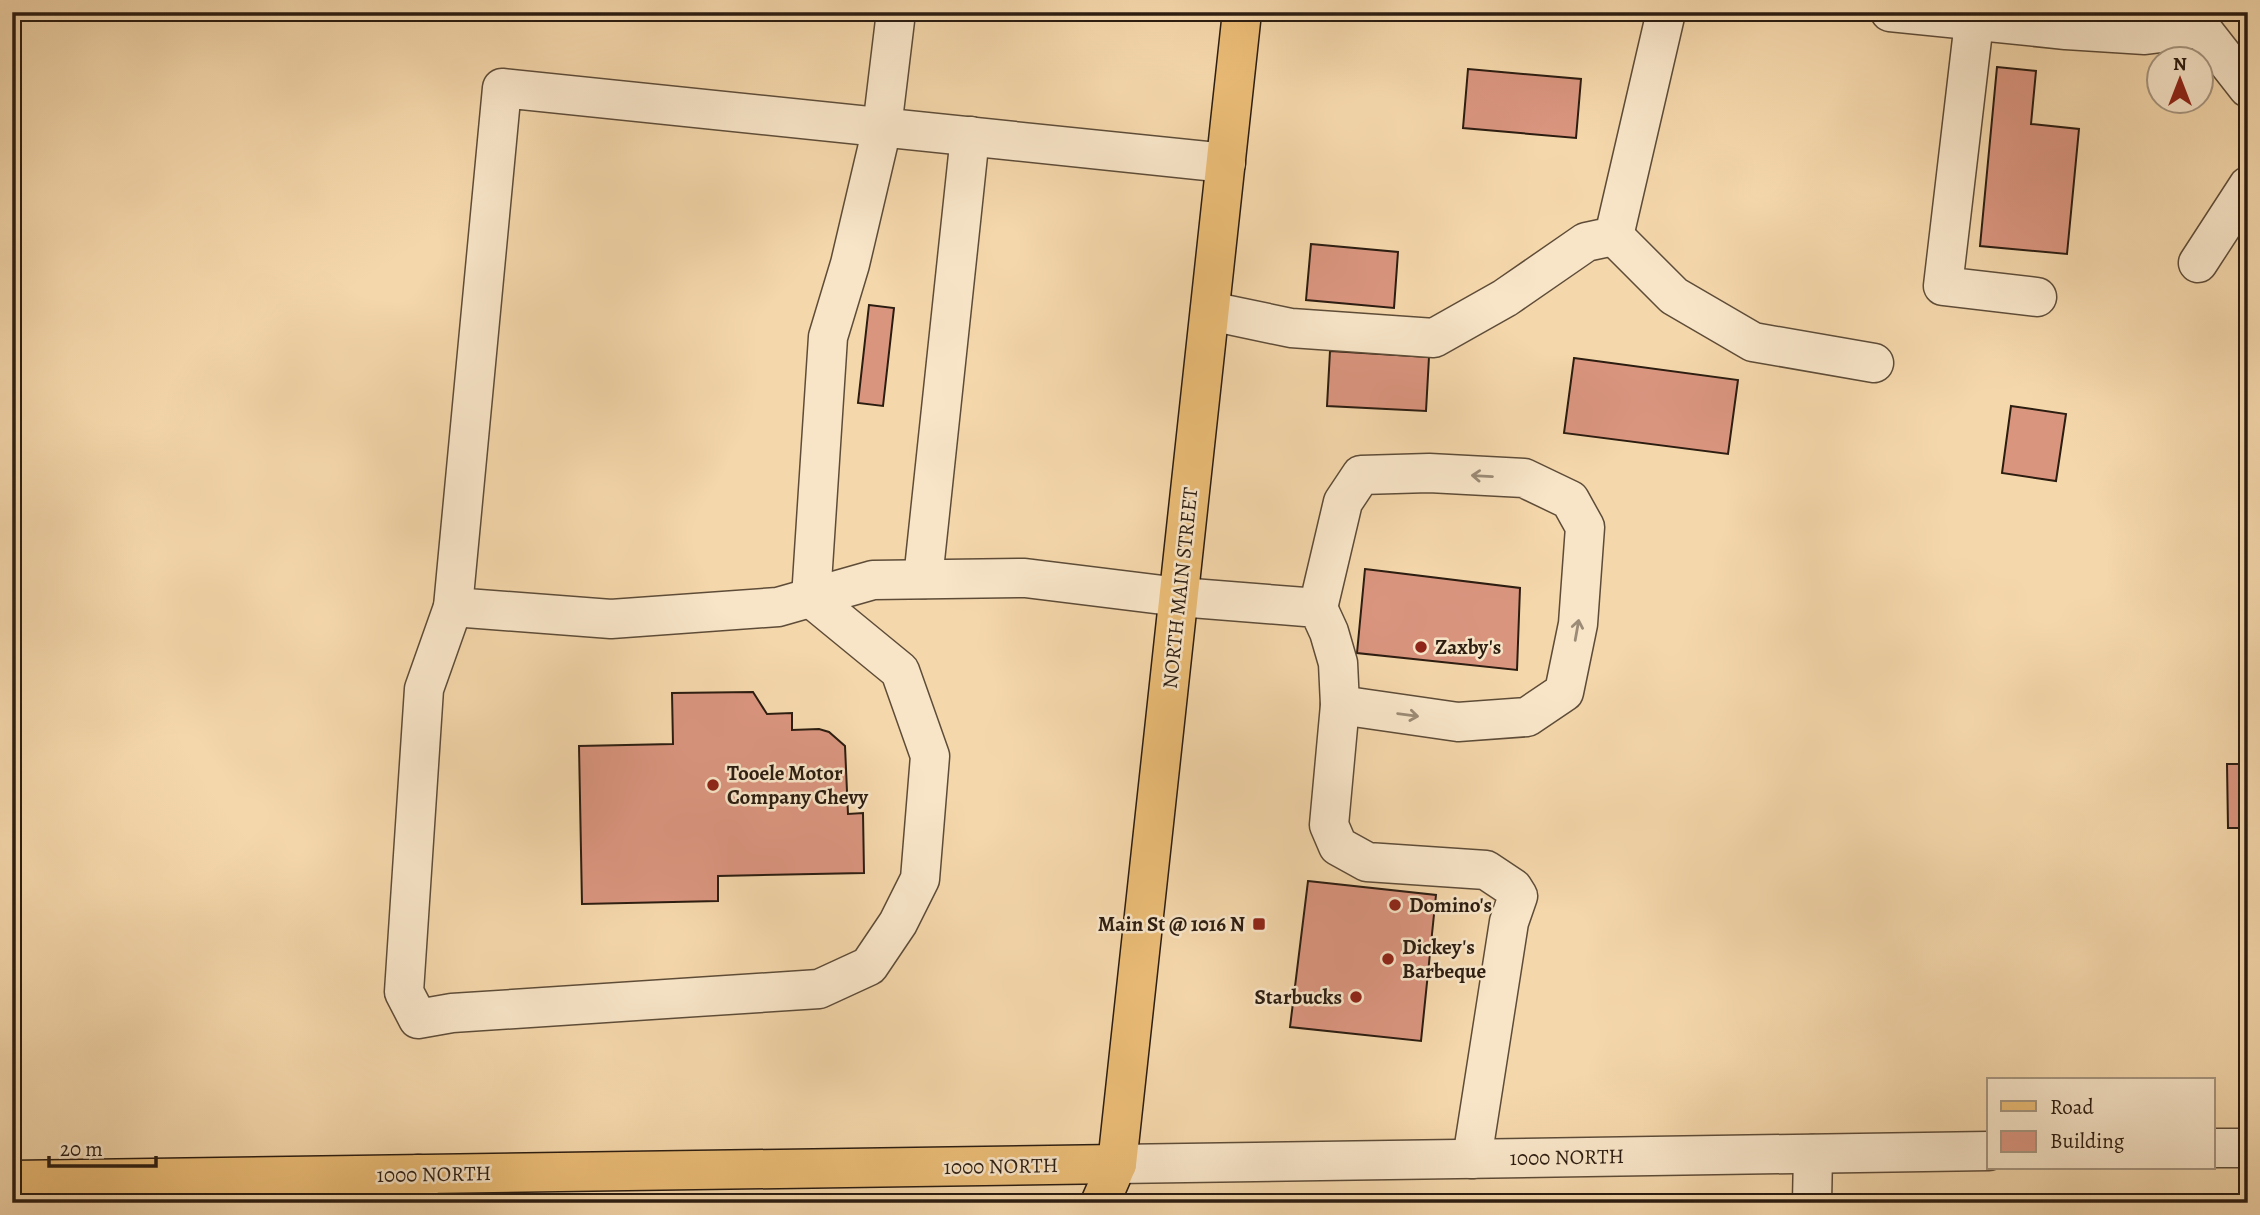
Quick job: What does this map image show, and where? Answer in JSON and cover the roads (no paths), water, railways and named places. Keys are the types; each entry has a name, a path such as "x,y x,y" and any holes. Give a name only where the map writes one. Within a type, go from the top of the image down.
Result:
{"main road":[{"name":"NORTH MAIN STREET","path":"1117,1164 1242,12"},
{"name":"1000 NORTH","path":"12,1180 419,1189 1117,1164"},
{"path":"1100,1203 1117,1164"},
{"path":"1117,1164 1130,1203"}],"street":[{"path":"811,598 828,337 850,264 882,128 896,12"},
{"path":"1614,236 1666,12"},
{"path":"1890,12 1974,22 2067,21 2145,35 2201,28 2248,88"},
{"path":"1974,22 1943,286 2037,297"},
{"path":"811,598 900,671 930,756 920,879 898,923 869,966 818,989 452,1013 418,1019 404,992 424,689 453,607 502,88 1226,163"},
{"path":"923,579 970,136"},
{"path":"2198,263 2248,186"},
{"path":"1210,311 1291,328 1434,338 1505,298 1586,242 1614,236"},
{"path":"1614,236 1674,296 1753,342 1874,363"},
{"path":"1340,705 1458,722 1527,717 1564,692 1578,624 1585,527 1570,500 1524,478 1429,473 1361,475 1343,502 1318,608 1329,632 1338,663 1340,705 1329,825 1338,846 1367,862 1486,870 1513,888 1518,897 1509,922 1472,1159"},
{"path":"453,607 611,619 778,607 873,580 1025,578 1180,597 1318,608"},
{"path":"2214,1148 2248,1148"},
{"name":"1000 NORTH","path":"1117,1164 1987,1151"},
{"path":"1812,1203 1813,1154"}],"place":[{"name":"Zaxby's","path":"1421,647"},
{"name":"Tooele Motor Company Chevy","path":"713,785"},
{"name":"Domino's","path":"1395,905"},
{"name":"Main St @ 1016 N","path":"1259,924"},
{"name":"Dickey's Barbeque","path":"1388,959"},
{"name":"Starbucks","path":"1356,997"}]}
